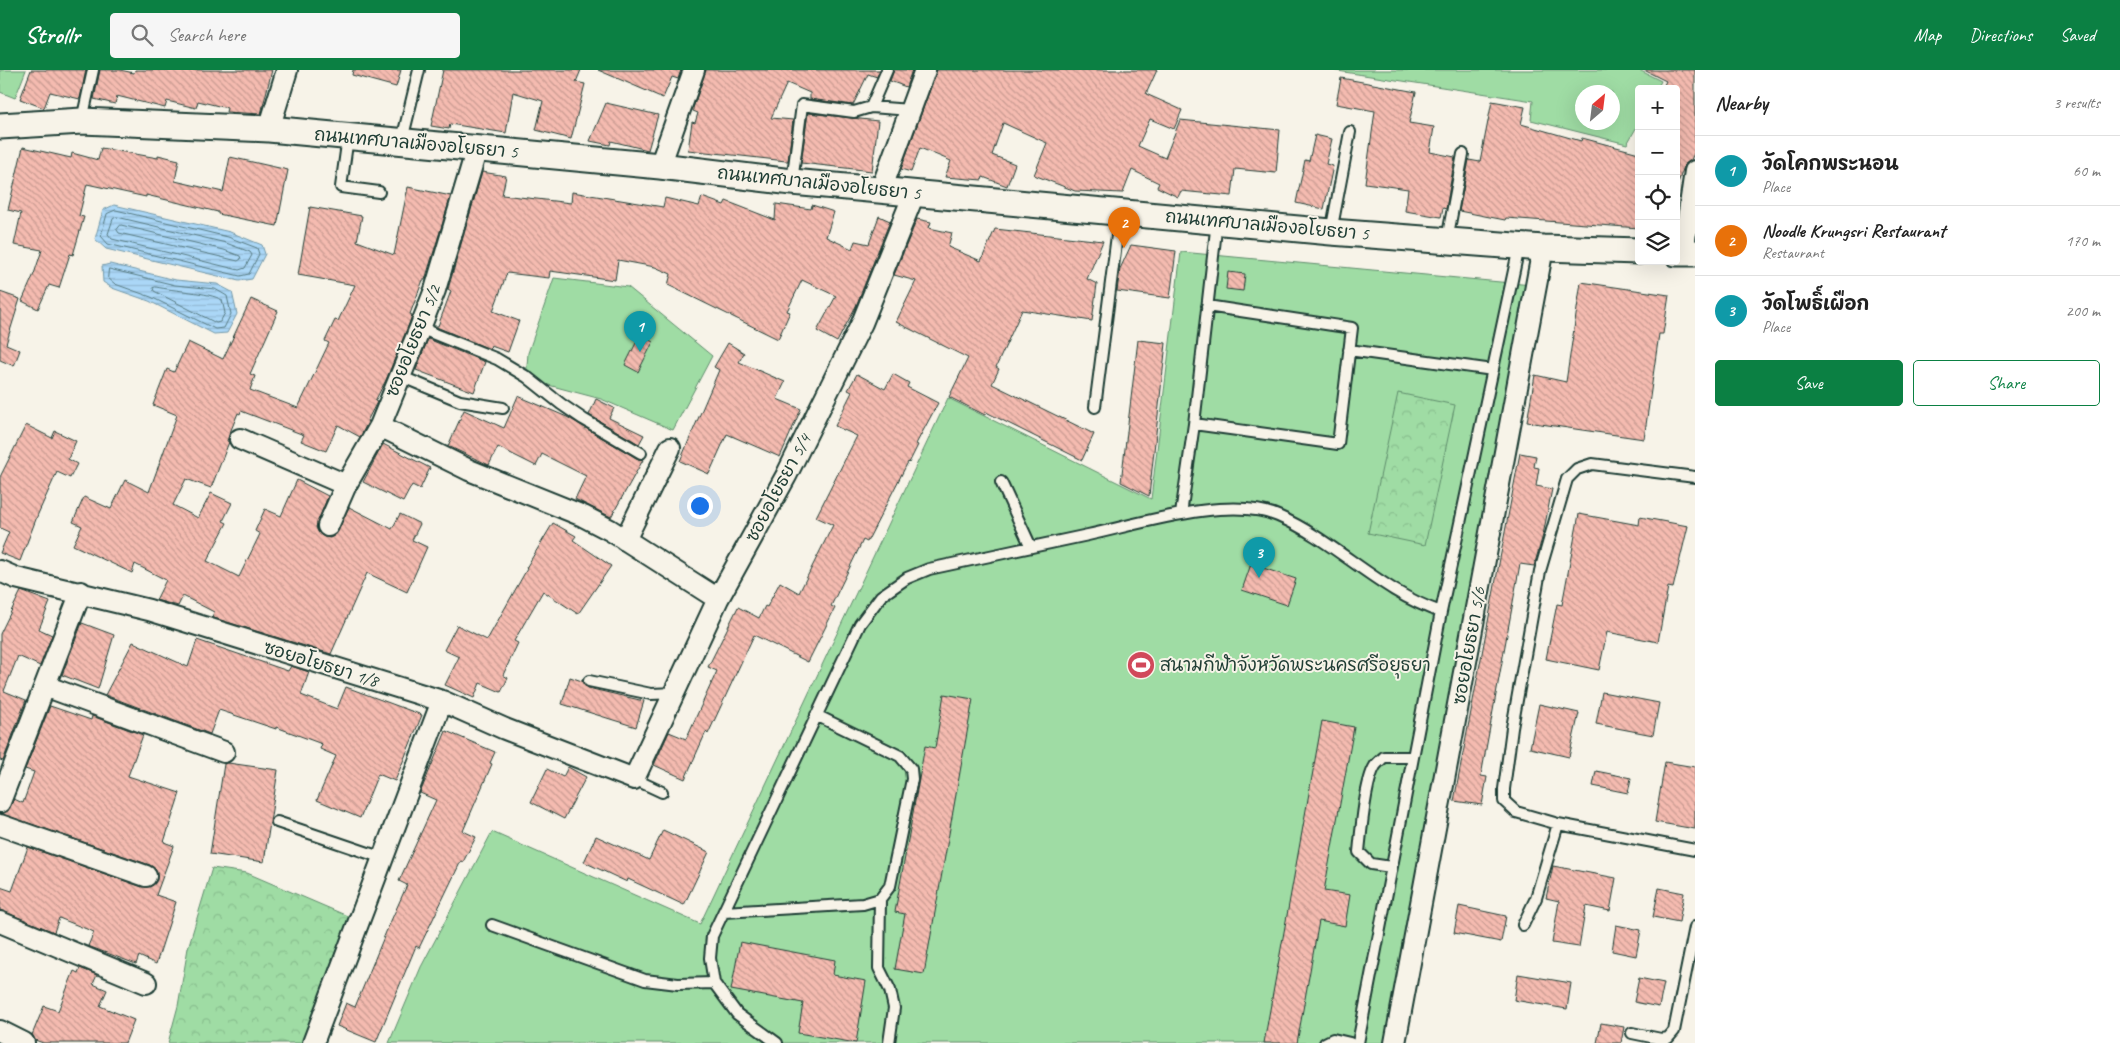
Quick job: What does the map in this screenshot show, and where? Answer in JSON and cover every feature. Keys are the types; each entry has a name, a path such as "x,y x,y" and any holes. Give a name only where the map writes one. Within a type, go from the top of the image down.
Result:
{"street":[{"path":"269,129 287,70"},
{"path":"660,166 694,70"},
{"path":"881,190 925,70"},
{"name":"ถนนเทศบาลเมืองอโยธยา 5","path":"0,126 82,121 269,129 660,166 914,194 1120,211 1331,232 1531,247 1635,252"},
{"name":"ซอยอโยธยา 5/2","path":"328,526 346,486 380,426 420,328 434,290 477,148"},
{"path":"1685,253 1695,170"},
{"name":"ซอยอโยธยา 5/4","path":"634,779 718,599 786,476 862,323 914,194"},
{"name":"ซอยอโยธยา 5/6","path":"1395,1043 1531,247"},
{"path":"380,426 470,470 583,516 625,540 718,599"},
{"path":"240,439 346,486"},
{"path":"625,540 670,448"},
{"name":"ซอยอโยธยา 1/8","path":"0,571 16,578 149,610 442,700 505,729 634,779"},
{"path":"0,802 80,592"},
{"path":"44,686 224,752"},
{"path":"313,1043 442,700"},
{"path":"0,825 146,876"},
{"path":"0,922 146,983"},
{"path":"0,1031 24,1043"}],"lane":[{"path":"82,121 93,70"},
{"path":"401,141 419,70"},
{"path":"871,107 887,70"},
{"path":"792,182 802,105 854,112 871,107 910,110"},
{"path":"1331,232 1350,132"},
{"path":"348,137 341,187 379,192"},
{"path":"1447,240 1463,154"},
{"path":"1095,407 1120,211"},
{"path":"1181,514 1194,424 1217,220"},
{"path":"1358,1043 1441,612 1493,370 1531,247"},
{"path":"1194,424 1338,444 1352,328 1207,306"},
{"path":"420,328 497,359 527,376 561,404 583,419 640,453"},
{"path":"1349,350 1493,370"},
{"path":"400,376 460,401 503,408"},
{"path":"1695,477 1592,464 1578,469 1567,479 1540,571 1512,728 1504,789 1504,801 1516,812 1558,824 1695,850"},
{"path":"1001,482 1031,547"},
{"path":"777,1043 737,1014 714,983 710,958 712,936 860,624 881,596 907,578 929,569 1181,514 1251,509 1266,511 1304,529 1415,603 1441,612"},
{"path":"589,681 651,694 675,693"},
{"path":"724,912 863,904 880,899 890,886 912,779 911,769 900,756 816,715"},
{"path":"1392,867 1371,864 1359,852 1369,784 1375,766 1384,757 1413,757"},
{"path":"634,779 662,792"},
{"path":"277,822 383,858"},
{"path":"1523,925 1536,898 1558,824"},
{"path":"880,899 879,968 890,990 894,1008 889,1043"},
{"path":"492,925 645,980 678,984 714,983"},
{"path":"1632,1034 1661,1039 1668,1038 1674,1031 1692,954 1695,928"},
{"path":"1325,1043 1333,1039 1350,1043"}],"green space":[{"path":"0,70 26,70 15,98 0,92"},
{"path":"1331,70 1639,70 1661,81 1659,85 1635,85 1635,130 1627,144 1531,120 1533,101"},
{"name":"สนามกีฬาจังหวัดพระนครศรีอยุธยา","path":"1181,252 1532,285 1388,1043 389,1043 421,967 492,832 700,924 948,398 1151,499"},
{"path":"554,278 628,287 712,356 673,430 601,399 526,379 528,353"},
{"path":"1398,393 1455,405 1425,545 1368,533"},
{"path":"212,868 247,873 352,918 304,1043 168,1043 178,1006 188,948"}],"water":[{"path":"114,205 230,232 262,245 265,254 252,279 239,281 106,249 95,239 103,210"},
{"path":"110,264 176,280 217,284 232,292 237,314 227,333 214,334 149,301 112,288 103,282 102,266"}],"building":[{"path":"31,70 86,70 80,99 50,92 44,108 20,99"},
{"path":"100,70 120,70 134,73 135,70 272,70 261,114 226,112 227,108 198,101 196,108 167,101 165,108 117,96 115,104 94,99"},
{"path":"353,70 401,70 396,87 352,75"},
{"path":"443,70 581,70 576,82 585,84 571,139 536,130 543,101 513,92 506,133 450,124 449,129 431,126"},
{"path":"598,70 681,70 678,79 672,77 663,98"},
{"path":"706,70 880,70 877,77 868,74 853,105 810,99 810,93 787,83 771,118 793,120 788,161 786,161 688,150 692,122 695,123 698,113 693,111 693,108"},
{"path":"894,70 912,70 906,87 890,81"},
{"path":"937,70 1157,70 1146,94 1182,110 1174,129 1150,119 1138,146 1165,158 1180,120 1280,130 1276,173 1235,169 1232,196 1181,191 1178,197 1157,187 1159,183 1132,170 1123,193 1075,191 1034,175 1047,143 1003,123 992,155 1015,164 1007,186 983,177 982,180 945,177 951,161 920,148 911,172 901,169"},
{"path":"1644,70 1695,70 1695,151 1691,160 1685,164 1680,177 1680,85 1664,85 1666,81"},
{"path":"1341,78 1416,92 1409,123 1434,127 1430,152 1455,157 1446,209 1443,208 1441,217 1405,211 1408,189 1365,183 1375,111 1336,104"},
{"path":"1492,101 1525,107 1521,124 1581,141 1582,138 1635,152 1635,228 1506,218 1505,220 1459,211 1469,160 1480,162"},
{"path":"606,103 658,115 648,150 611,141 610,145 590,141"},
{"path":"808,113 878,121 872,171 801,163"},
{"path":"1315,135 1332,139 1326,164 1333,166 1324,209 1296,203 1305,160 1309,161"},
{"path":"23,147 71,158 72,153 98,160 101,148 158,158 158,155 179,160 175,181 223,192 230,157 288,170 277,226 218,214 218,212 146,195 146,197 87,184 79,216 84,217 73,255 70,254 59,288 49,285 38,309 22,301 42,250 14,245 21,213 8,210"},
{"path":"482,172 506,176 502,195 571,203 572,192 663,207 665,198 699,206 702,197 724,205 726,201 775,220 776,204 811,209 812,205 834,212 826,237 852,249 855,241 869,244 879,216 890,221 856,306 837,342 817,331 836,296 802,280 787,311 790,312 778,339 668,285 671,274 655,267 618,260 615,280 550,271 549,278 507,273 493,311 519,321 508,352 491,346 490,349 434,326 438,326 451,291 448,289"},
{"path":"408,187 451,196 425,280 423,280 410,314 412,315 409,324 386,380 375,401 377,402 360,437 338,425 326,451 301,441 304,435 241,411 240,414 238,413 229,435 227,441 229,442 211,488 186,479 173,505 198,518 211,493 232,503 223,521 227,523 207,561 239,577 260,534 255,531 265,509 281,516 297,480 328,496 316,527 324,537 330,538 335,535 349,507 392,529 400,514 420,524 412,540 427,547 407,592 367,573 331,654 214,618 212,617 214,612 183,596 178,606 156,600 166,580 135,564 132,573 73,545 82,526 73,522 84,497 111,509 125,480 149,492 177,415 153,405 167,369 174,372 188,342 223,359 251,299 278,311 250,374 255,376 250,390 298,408 329,343 325,341 335,320 338,321 355,285 298,275 310,207 362,216 357,241 394,255"},
{"path":"917,219 931,222 929,228 952,233 948,247 981,261 995,229 1103,241 1087,279 1097,284 1092,321 1022,310 996,367 999,369 992,384 1094,434 1082,460 986,412 985,415 949,397 968,358 896,322 916,281 894,275"},
{"path":"1131,245 1176,251 1170,298 1117,291 1120,269"},
{"path":"1228,272 1245,274 1243,291 1226,289"},
{"path":"1581,282 1669,295 1663,334 1659,334 1644,439 1527,422 1535,375 1566,382"},
{"path":"0,292 20,299 6,344 20,350 14,366 0,360"},
{"path":"640,335 653,342 638,372 625,365"},
{"path":"428,339 485,362 474,392 416,370"},
{"path":"1138,340 1166,343 1149,496 1121,482"},
{"path":"728,343 744,353 739,362 785,382 777,399 801,409 780,457 727,434 709,474 680,461 719,370 714,367"},
{"path":"857,374 885,389 893,374 909,383 907,387 938,403 867,542 863,540 831,606 835,608 808,662 754,635 685,779 654,765 669,732 686,739 717,671 708,667 738,607 759,618 780,582 799,593 833,525 816,517 857,436 835,426 852,392 848,390"},
{"path":"518,396 567,417 638,459 643,460 611,517 575,499 586,476 542,454 536,466 498,447 489,465 448,446 464,410 504,428"},
{"path":"596,399 614,408 609,418 644,435 639,444 589,415"},
{"path":"26,425 52,438 55,431 76,441 68,459 77,464 70,478 57,472 20,561 0,553 9,532 0,528 0,477"},
{"path":"383,444 430,468 420,489 412,485 403,502 363,482"},
{"path":"1520,453 1536,456 1534,467 1539,468 1536,486 1552,489 1543,535 1534,566 1520,564 1481,776 1487,777 1482,805 1454,801"},
{"path":"1579,514 1639,525 1640,517 1688,526 1673,588 1668,587 1658,642 1607,632 1599,670 1546,659 1557,604 1562,605"},
{"path":"553,523 576,536 573,540 611,566 578,614 543,591 514,641 518,643 503,675 508,678 501,692 480,683 474,698 445,685 459,657 444,650 457,625 487,640"},
{"path":"1251,564 1296,579 1287,605 1242,590"},
{"path":"21,591 50,602 39,629 52,635 40,666 18,656 4,691 26,700 3,761 0,760 0,634"},
{"path":"82,623 114,635 98,689 62,675"},
{"path":"197,640 288,671 291,666 309,672 301,695 337,709 346,687 422,715 395,781 378,774 360,818 317,800 336,756 320,749 322,744 276,727 276,729 219,710 210,734 105,695 133,642 188,667"},
{"path":"570,677 582,681 588,688 644,701 636,727 562,704"},
{"path":"1602,692 1659,703 1653,735 1596,724"},
{"path":"944,694 973,699 924,974 895,969 905,914 895,912 925,746 935,748"},
{"path":"1539,704 1579,713 1569,757 1530,748"},
{"path":"50,706 91,720 92,716 143,735 128,776 180,793 164,842 174,846 156,895 176,902 156,964 139,956 136,964 88,946 94,932 59,918 54,932 0,910 0,887 12,891 28,847 142,887 153,885 157,879 155,869 150,865 2,814 8,811 14,799 23,803 34,772 25,769"},
{"path":"1322,721 1354,727 1324,891 1350,895 1345,926 1319,921 1297,1043 1264,1043"},
{"path":"446,731 495,752 490,763 492,764 463,831 476,837 463,862 461,861 419,948 416,946 376,1042 337,1026 346,1003 355,1007 407,885 399,881 436,800 420,793"},
{"path":"1665,762 1695,767 1695,829 1655,822"},
{"path":"224,764 278,770 264,862 210,854"},
{"path":"568,767 586,777 564,819 531,802 547,769 563,777"},
{"path":"1596,771 1631,778 1628,793 1593,786"},
{"path":"663,830 709,852 684,905 628,879 627,882 584,862 596,836 649,860"},
{"path":"1553,866 1616,878 1610,911 1586,906 1579,947 1552,943 1559,901 1546,898"},
{"path":"1659,888 1684,893 1679,922 1653,917"},
{"path":"1459,906 1506,916 1501,942 1454,933"},
{"path":"1616,925 1641,930 1636,956 1612,951"},
{"path":"740,942 835,960 833,975 866,981 856,1043 798,1033 803,1003 731,990"},
{"path":"80,968 97,975 93,984 107,990 100,1006 134,1020 125,1043 43,1043 35,1040 32,1035 44,1006 58,1011 74,971 78,973"},
{"path":"1518,974 1571,983 1567,1009 1514,1000"},
{"path":"1639,978 1664,983 1659,1007 1634,1002"},
{"path":"1601,1023 1624,1027 1621,1043 1597,1043"}],"place":[{"name":"Noodle Krungsri Restaurant","path":"1124,248"},
{"name":"วัดโคกพระนอน","path":"640,352"},
{"name":"วัดโพธิ์เผือก","path":"1259,578"},
{"name":"สนามกีฬาจังหวัดพระนครศรีอยุธยา","path":"1141,665"}]}
